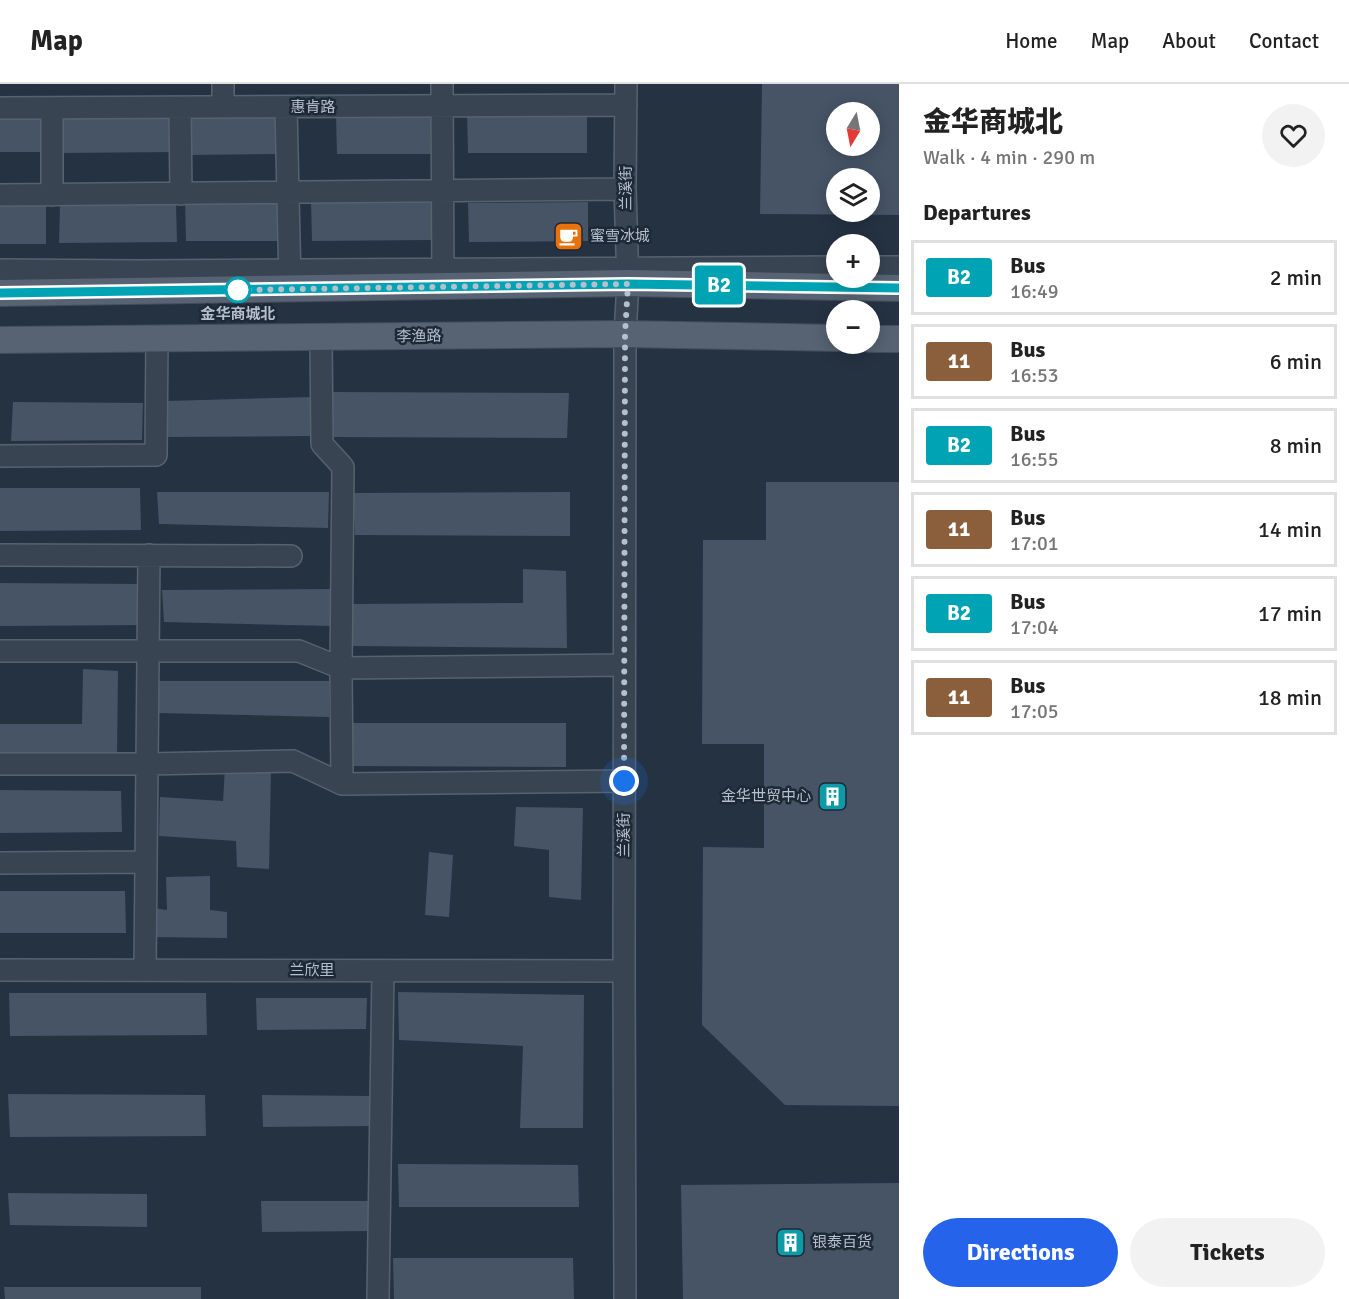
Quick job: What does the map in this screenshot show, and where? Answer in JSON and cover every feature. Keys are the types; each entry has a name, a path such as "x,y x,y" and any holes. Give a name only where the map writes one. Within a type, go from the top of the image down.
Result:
{"main road":[{"path":"0,293 290,279 628,276 899,288"},
{"name":"李渔路","path":"0,340 625,334 826,338"},
{"path":"880,339 899,339"}],"street":[{"path":"223,84 223,107"},
{"path":"442,84 443,278"},
{"name":"兰溪街","path":"625,1299 624,665 625,334 628,276 625,189 626,84"},
{"name":"惠肯路","path":"0,108 626,105"},
{"path":"0,270 290,279 286,107"},
{"path":"52,108 52,195"},
{"path":"180,108 181,194"},
{"path":"0,195 625,189"},
{"path":"628,276 826,267"},
{"path":"880,267 899,267"},
{"path":"321,337 322,444 343,467 342,784"},
{"path":"0,456 156,455 157,339"},
{"path":"0,555 291,556"},
{"path":"145,970 149,555"},
{"path":"0,651 299,651 341,668 624,665"},
{"path":"0,764 293,761 342,784 624,781"},
{"path":"0,863 146,862"},
{"name":"兰欣里","path":"0,970 624,971"},
{"path":"378,1299 383,971"}],"building":[{"path":"762,84 899,84 899,215 880,215 880,168 826,168 826,214 760,214"},
{"path":"176,114 177,152 60,153 60,116"},
{"path":"467,114 587,114 587,153 468,153"},
{"path":"0,115 45,115 45,152 0,152"},
{"path":"185,115 281,115 280,154 186,155"},
{"path":"336,115 432,115 431,154 337,154"},
{"path":"185,202 281,202 280,241 186,241"},
{"path":"311,202 431,202 431,240 312,241"},
{"path":"588,202 588,241 469,242 468,203"},
{"path":"176,204 177,242 59,243 60,206"},
{"path":"0,206 46,206 46,244 0,244"},
{"path":"331,392 569,393 567,438 330,437"},
{"path":"312,397 312,436 168,437 166,401"},
{"path":"13,402 143,403 142,440 11,441"},
{"name":"金华世贸中心","path":"766,482 899,482 899,1106 785,1105 702,1025 703,847 764,848 764,744 702,744 703,540 766,540"},
{"path":"0,488 140,488 141,530 0,531"},
{"path":"157,492 329,492 328,528 159,524"},
{"path":"570,492 570,536 355,535 353,493"},
{"path":"523,569 566,571 567,648 352,646 350,604 523,603"},
{"path":"0,583 142,584 143,625 0,626"},
{"path":"334,589 333,626 164,622 162,590"},
{"path":"83,669 118,671 117,757 0,756 0,724 82,724"},
{"path":"158,681 329,681 329,717 159,713"},
{"path":"349,723 566,723 566,767 350,766"},
{"path":"225,768 271,771 269,869 237,867 236,841 159,836 160,797 223,801"},
{"path":"0,790 121,791 122,832 0,833"},
{"path":"516,807 583,808 581,900 549,897 549,850 514,846"},
{"path":"429,852 453,855 449,917 425,915"},
{"path":"210,876 210,910 227,912 227,938 151,937 152,908 167,910 166,877"},
{"path":"0,891 125,891 126,933 0,933"},
{"path":"398,992 584,995 583,1128 520,1128 523,1046 399,1040"},
{"path":"9,993 206,993 207,1035 10,1036"},
{"path":"256,998 367,998 366,1029 257,1030"},
{"path":"8,1094 205,1095 206,1136 10,1137"},
{"path":"262,1095 373,1096 372,1126 263,1127"},
{"path":"398,1164 578,1165 579,1207 399,1207"},
{"name":"银泰百货","path":"899,1183 899,1299 683,1299 681,1185"},
{"path":"8,1193 147,1194 147,1227 10,1225"},
{"path":"261,1201 372,1201 371,1231 262,1232"},
{"path":"393,1258 573,1258 574,1299 394,1299"},
{"path":"4,1287 201,1287 201,1299 5,1299"}],"bus line":[{"name":"B2","path":"0,293 628,284 899,288"}],"place":[{"name":"蜜雪冰城","path":"569,236"},
{"name":"金华商城北","path":"238,290"},
{"name":"金华世贸中心","path":"832,796"},
{"name":"银泰百货","path":"791,1242"}],"route":[{"path":"238,290 628,284 625,334 624,781"}]}
